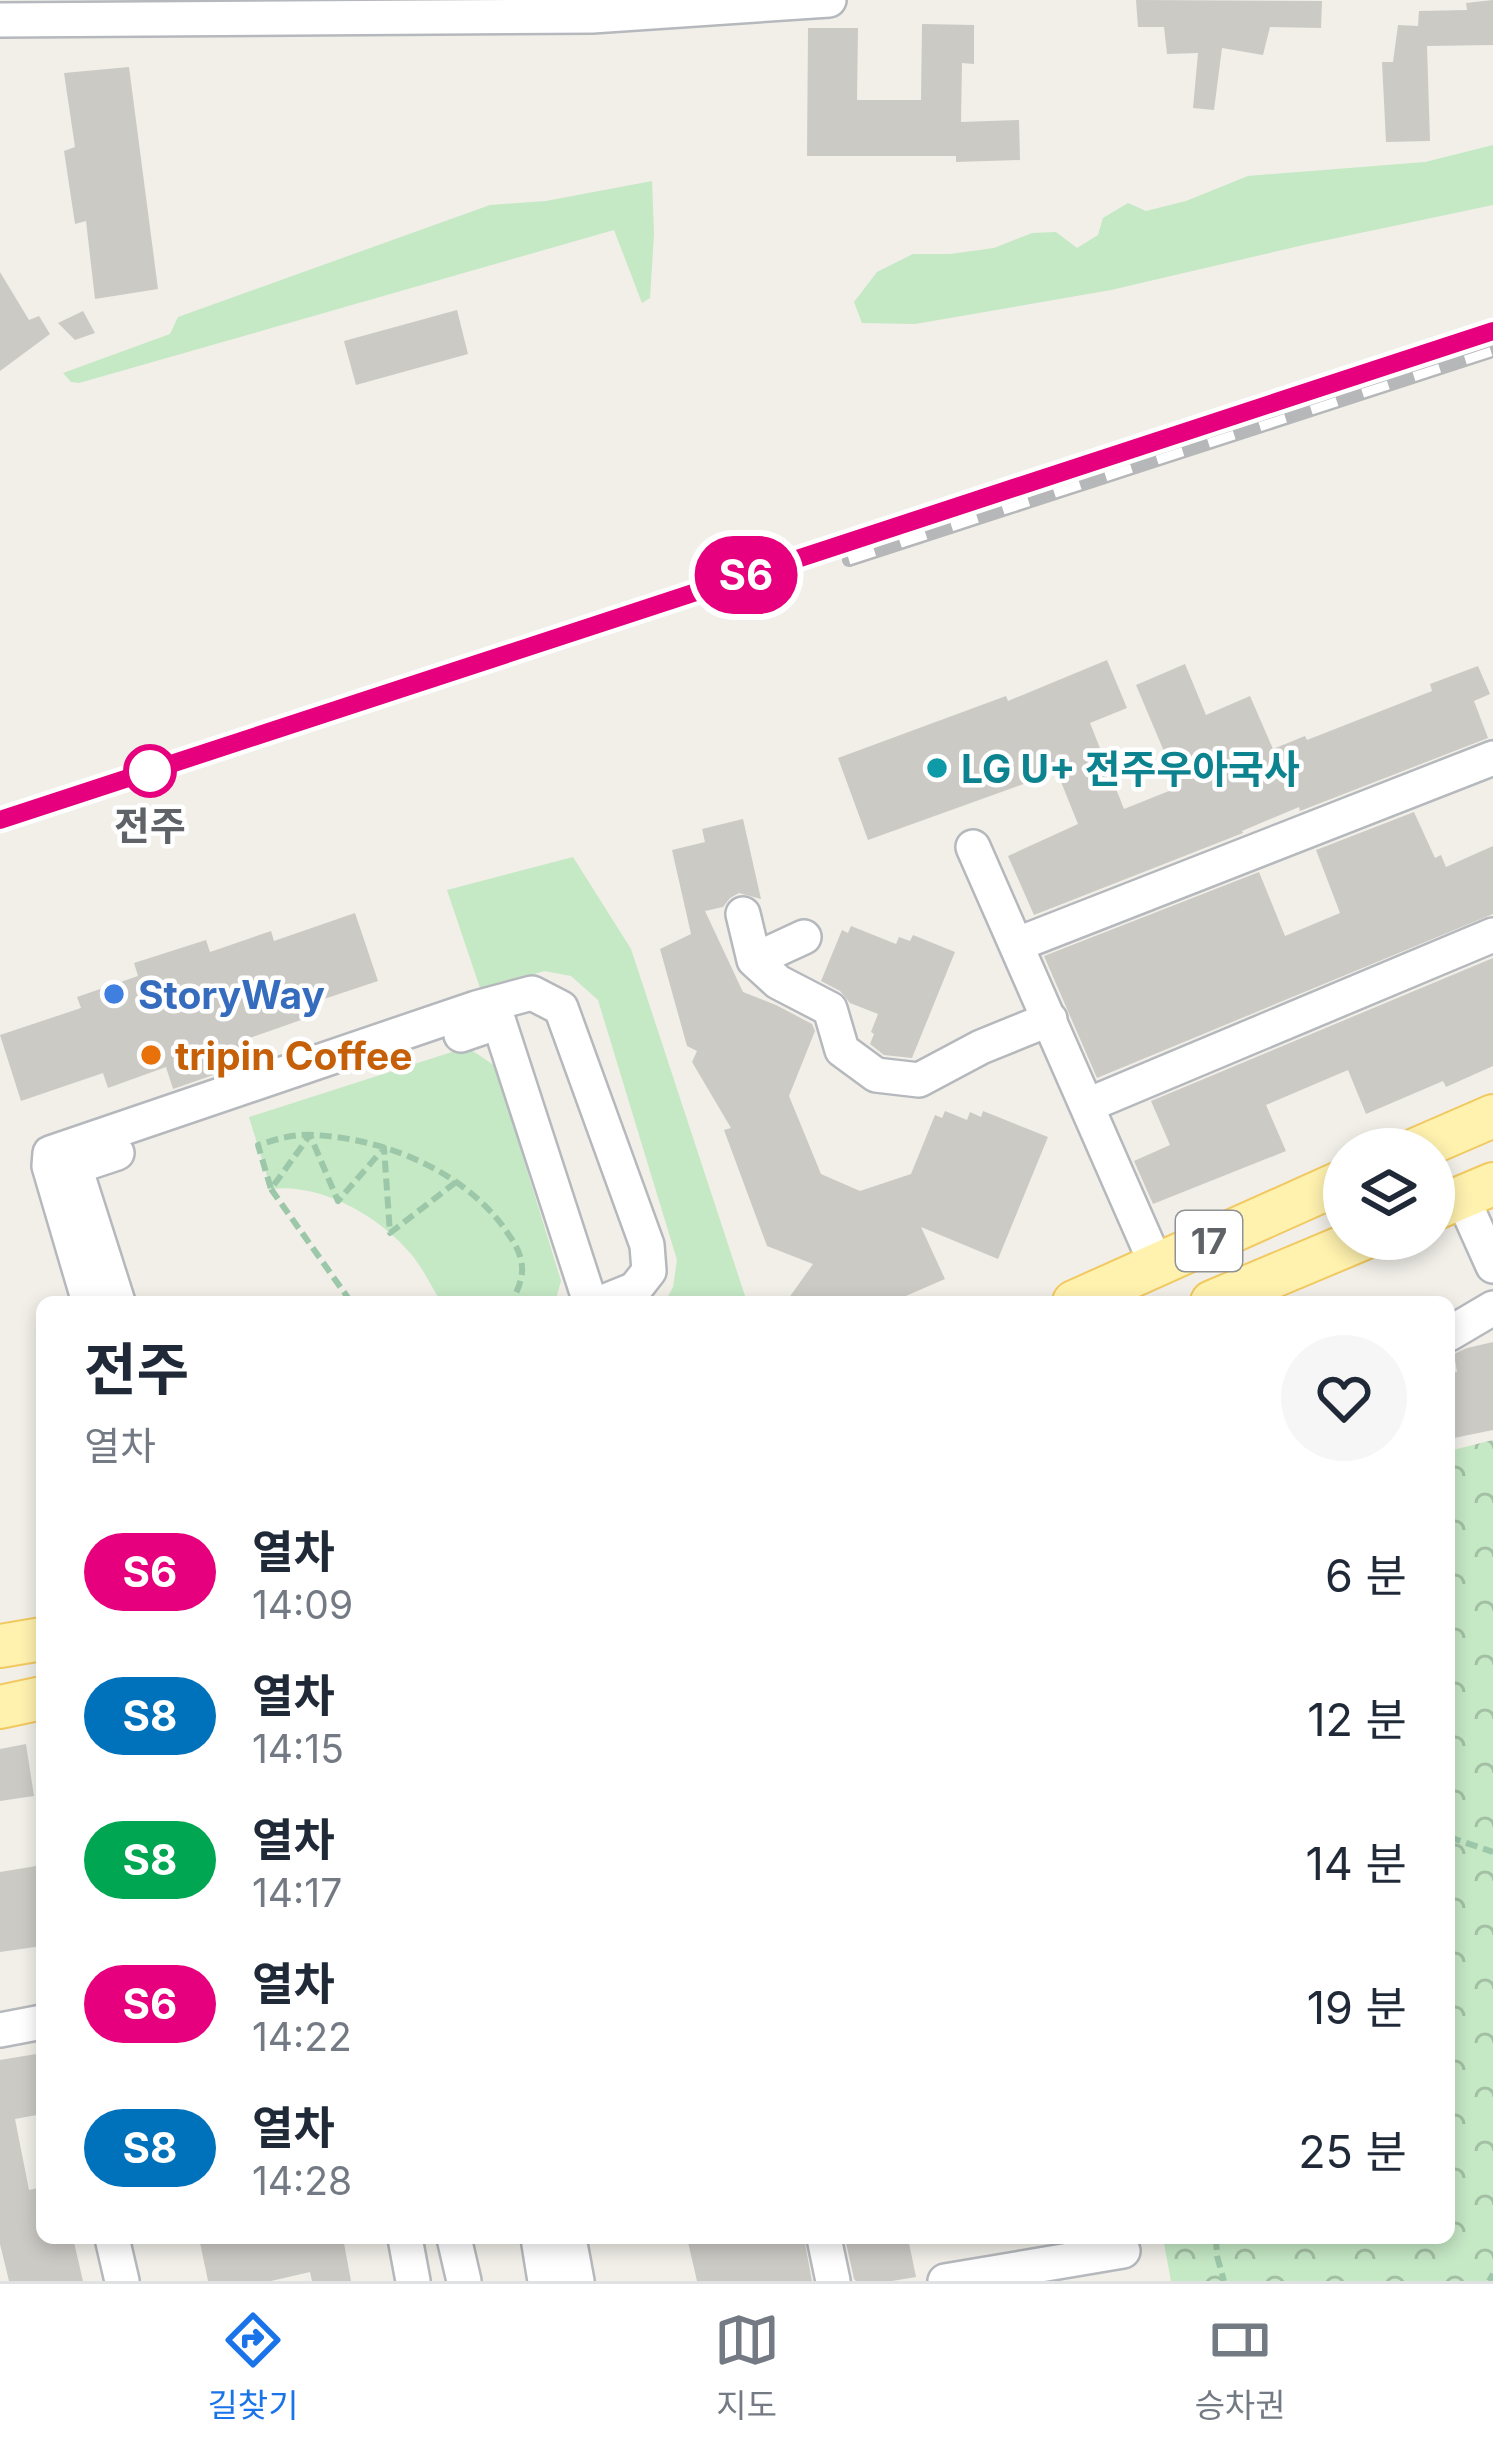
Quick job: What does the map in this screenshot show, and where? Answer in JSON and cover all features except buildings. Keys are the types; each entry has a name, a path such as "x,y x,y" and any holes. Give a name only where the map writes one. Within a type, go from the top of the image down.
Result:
{"main road":[{"path":"1455,1132 1493,1116"},
{"name":"17","path":"1087,1296 1323,1190"},
{"name":"17","path":"1230,1296 1323,1256"},
{"path":"0,1646 36,1640"},
{"path":"0,1707 36,1699"}],"street":[{"path":"0,20 829,0"},
{"path":"1018,944 1493,758"},
{"path":"974,848 1156,1264"},
{"path":"743,914 754,960 778,982 830,1009 842,1050 876,1075 919,1080 1051,1019"},
{"path":"1088,1105 1493,935"},
{"path":"754,960 804,937"},
{"path":"87,1296 50,1154 532,992 561,1009 647,1245 649,1271 635,1289 618,1296"},
{"path":"116,1296 76,1167 499,1022 588,1296"},
{"path":"971,1084 982,1047"},
{"path":"1463,1196 1493,1266"},
{"path":"1455,1330 1493,1308"},
{"path":"0,2030 36,2023"},
{"path":"113,2244 122,2281"},
{"path":"406,2244 413,2281"},
{"path":"455,2244 464,2281"},
{"path":"539,2244 545,2281"},
{"path":"825,2244 833,2281"},
{"path":"945,2281 1124,2257"}],"path":[{"path":"310,1135 338,1201 384,1148"},
{"path":"271,1189 310,1135"},
{"path":"347,1296 271,1189 258,1145 287,1136 344,1138 384,1148 456,1182 491,1210 517,1245 523,1269 514,1296"},
{"path":"384,1148 390,1233 456,1182"},
{"path":"1455,1839 1493,1852"},
{"path":"1216,2244 1224,2281"}],"green space":[{"path":"1493,145 1493,205 1111,290 915,324 862,323 854,302 877,272 913,254 994,248 1032,233 1056,232 1077,248 1098,235 1103,218 1128,203 1146,211 1248,176 1425,162"},
{"path":"652,181 650,298 642,303 614,230 79,383 63,373 170,334 178,317 490,205 546,201"},
{"path":"573,857 631,949 745,1296 668,1296 677,1260 598,1000 571,976 544,971 481,991 447,890"},
{"path":"455,1051 473,1051 495,1066 561,1281 557,1296 438,1296 411,1254 366,1215 309,1191 271,1189 249,1117"},
{"path":"1493,1440 1493,2281 1171,2281 1164,2244 1455,2244 1455,1450"}],"railway":[{"path":"0,820 1493,331"},
{"path":"849,560 1493,351"}],"train":[{"name":"S6","path":"0,820 1493,331"}],"place":[{"name":"LG U+ 전주우아국사","path":"937,768"},
{"name":"전주","path":"150,771"},
{"name":"StoryWay","path":"114,994"},
{"name":"tripin Coffee","path":"151,1055"}]}
